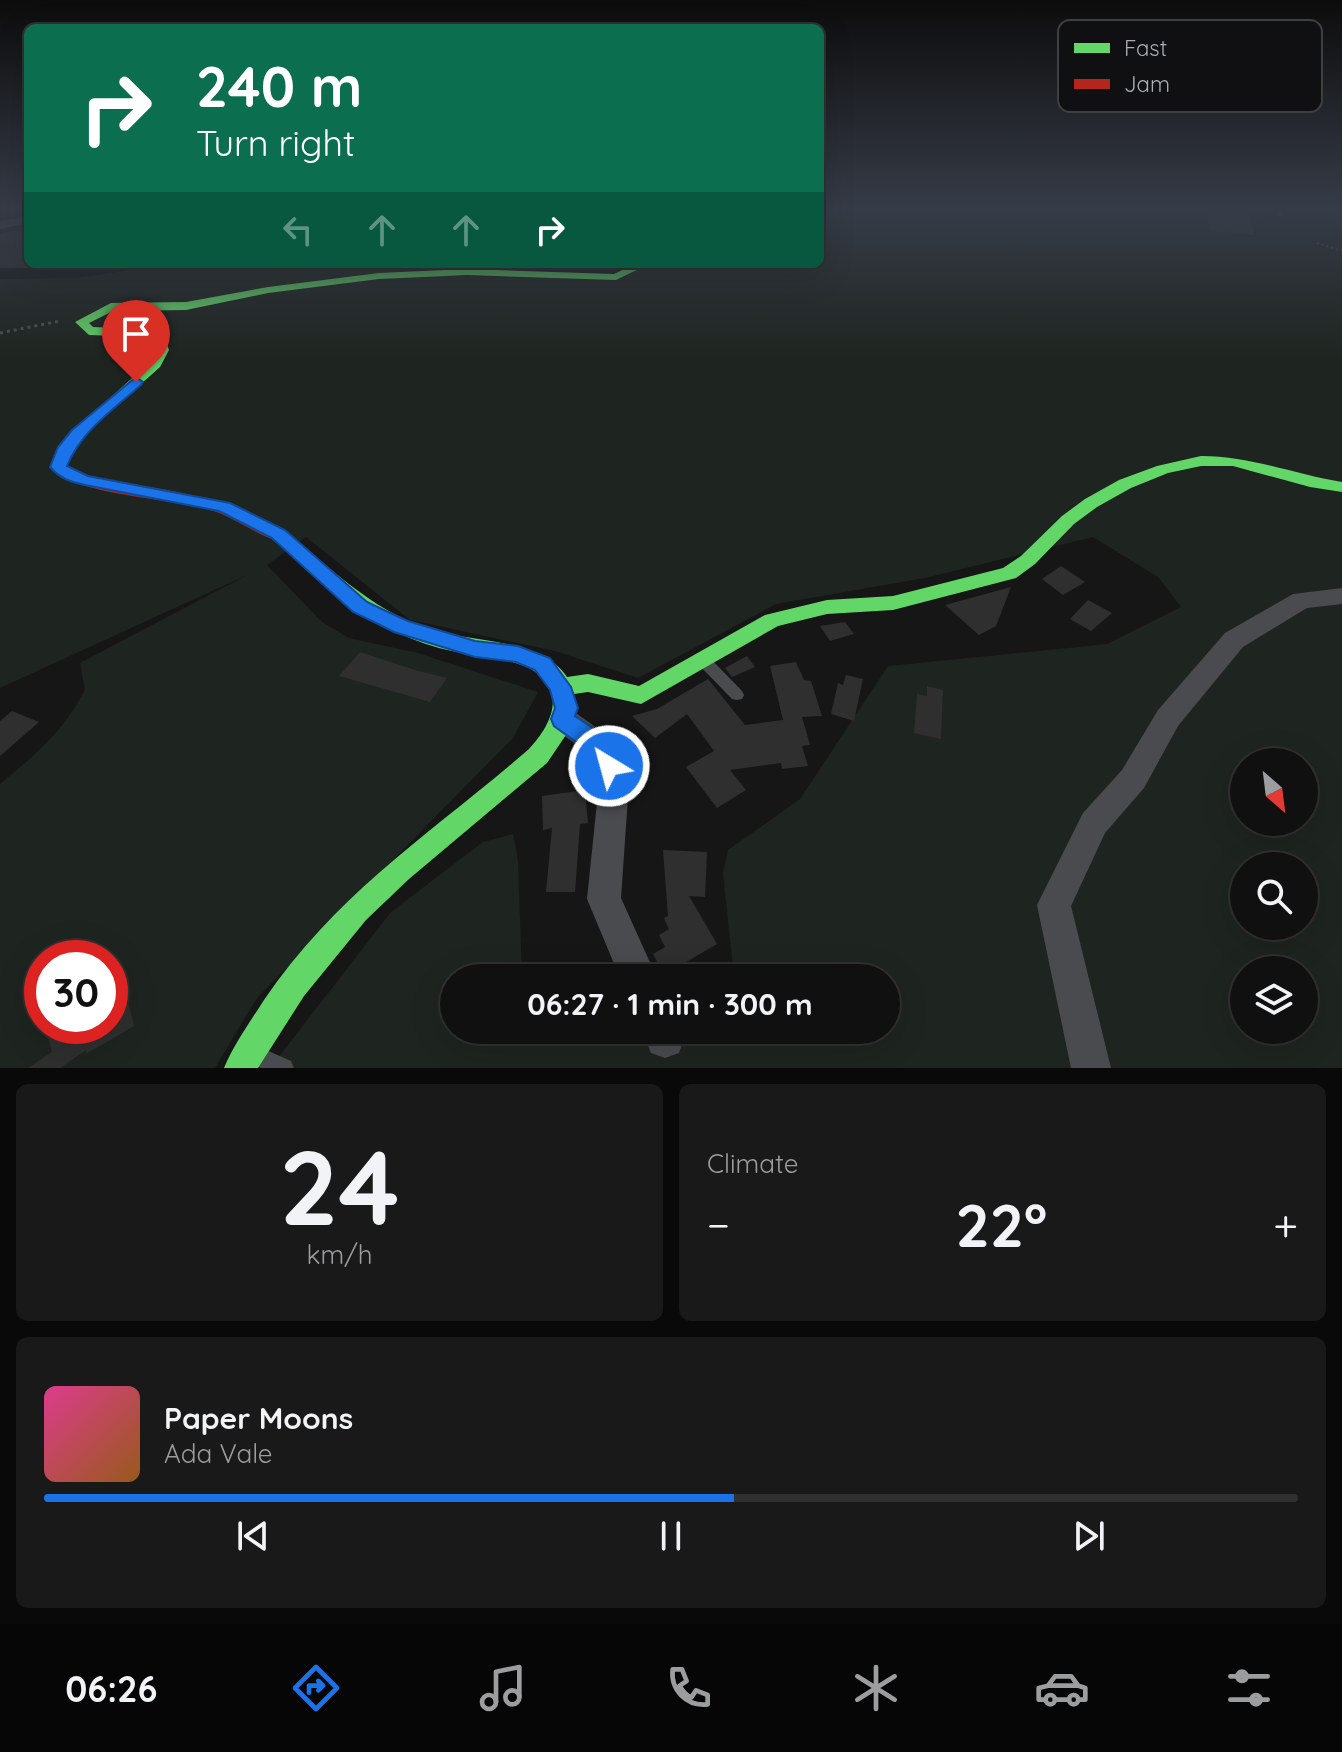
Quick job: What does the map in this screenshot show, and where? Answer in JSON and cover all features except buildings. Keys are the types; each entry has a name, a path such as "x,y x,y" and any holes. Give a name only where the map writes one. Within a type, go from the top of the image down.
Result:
{"street":[{"path":"244,1060 323,948 373,894 522,771 558,733 566,708 560,687 542,664 518,654 475,649 401,627 360,607 278,534 224,507 69,475 58,467 66,447 155,364 162,356 164,347 160,339 146,333 89,331 81,322 86,317 124,305 186,306 280,289 415,273 616,277 635,268"},
{"path":"560,687 588,683 641,695 772,620 797,612 893,603 1009,573 1025,564 1087,507 1133,482 1188,461 1239,462 1308,484 1342,487"},
{"path":"1091,1068 1054,905 1094,823 1133,779 1168,718 1234,640 1302,600 1342,596"},
{"path":"563,719 604,749 614,783 604,899 633,964"}],"lane":[{"path":"702,659 737,695"},
{"path":"244,1060 284,1068"}],"path":[{"path":"0,333 86,317"}],"shaded area":[{"path":"824,261 1342,261 1342,1068 270,1068 391,912 483,842 513,834 518,860 522,964 440,964 440,1044 900,1044 900,964 733,964 723,873 728,850 800,799 888,666 1107,644 1181,607 1158,577 1093,537 925,578 776,604 638,678 555,651 410,620 306,537 267,565 322,622 349,638 418,653 538,692 513,738 257,998 215,1068 0,1068 0,784 48,742 76,705 85,690 80,663 247,575 0,688 0,279 76,278 139,268 414,268 412,275 614,279 641,268 824,268"}],"traffic: fast":[{"path":"107,407 155,364 163,350 160,339 146,333 89,331 81,322 111,307 186,306 268,290 379,276 467,272 616,277 635,268"},
{"path":"560,687 588,683 641,695 772,620 827,607 893,603 1009,573 1028,560 1068,520 1091,503 1125,484 1163,469 1201,461 1234,461 1310,482 1342,487"},
{"path":"240,1068 293,985 339,928 400,870 538,756 556,732 564,705 557,680 548,669 533,660 439,640 385,619 343,591 278,535"}],"traffic: jam":[{"path":"107,407 66,447 58,467 96,483 192,500 227,510 245,516 278,535"}],"route":[{"path":"136,382 77,434 66,447 58,467 69,475 85,480 224,507 278,534 360,607 401,627 475,649 518,654 542,664 560,687 566,708 563,719 604,749 609,766"}]}
